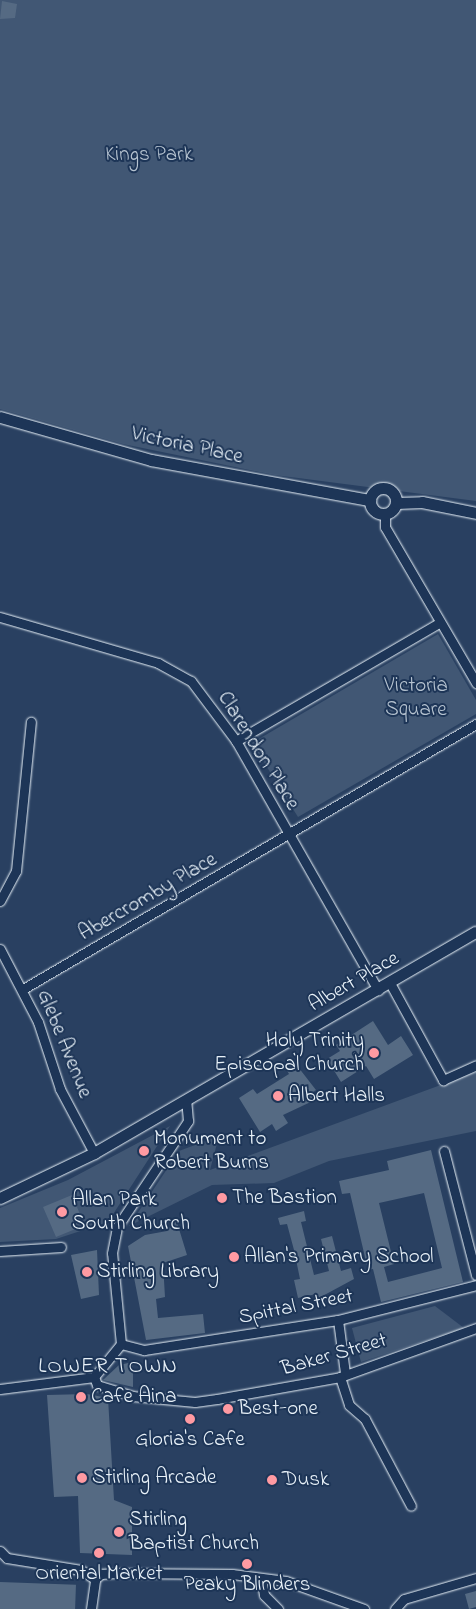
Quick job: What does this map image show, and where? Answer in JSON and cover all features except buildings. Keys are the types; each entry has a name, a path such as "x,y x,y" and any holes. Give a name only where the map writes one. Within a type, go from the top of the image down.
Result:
{"main road":[{"name":"Victoria Place","path":"0,417 151,460 370,500"},
{"path":"397,504 393,492 385,488 373,492 370,500 374,511 385,515 397,504 422,502 476,513"},
{"name":"Albert Place","path":"0,1198 94,1153 390,984 476,932"}],"street":[{"path":"385,515 385,528 439,623 476,683"},
{"name":"Clarendon Place","path":"0,617 158,663 190,682 236,741 378,990"},
{"path":"236,741 439,623"},
{"path":"0,901 16,871 31,722"},
{"path":"290,835 476,724"},
{"name":"Abercromby Place","path":"23,989 290,835"},
{"name":"Glebe Avenue","path":"0,949 23,989 60,1089 94,1153"},
{"path":"390,984 443,1080 476,1065"},
{"path":"0,1389 94,1377 121,1344 112,1253 116,1227 188,1121 186,1100"},
{"path":"444,1151 476,1276"},
{"path":"0,1251 61,1248"},
{"name":"Spittal Street","path":"121,1344 144,1350 338,1320 476,1285"},
{"path":"338,1320 343,1375 349,1405 365,1419 412,1506"},
{"name":"Baker Street","path":"94,1377 98,1385 132,1396 168,1400 263,1393 343,1375 476,1328"},
{"path":"0,1551 7,1558 81,1570 96,1579"},
{"path":"91,1609 96,1579 101,1574 219,1574 286,1581 364,1609"},
{"path":"395,1609 404,1599 476,1578"},
{"path":"261,1579 264,1595 278,1609"}],"green space":[{"name":"Kings Park","path":"0,0 476,0 476,501 275,475 123,444 0,409"},
{"name":"Victoria Square","path":"438,634 476,700 476,714 298,817 252,743"},
{"path":"476,1072 476,1131 329,1161 274,1183 212,1185 129,1226 179,1151 219,1136 210,1170"},
{"path":"170,1126 108,1222 56,1239 0,1242 0,1208 68,1180"},
{"path":"435,1306 464,1328 361,1362 352,1328"}],"place":[{"name":"Holy Trinity Episcopal Church","path":"374,1053"},
{"name":"Albert Halls","path":"278,1096"},
{"name":"Monument to Robert Burns","path":"144,1151"},
{"name":"The Bastion","path":"222,1198"},
{"name":"Allan Park South Church","path":"62,1212"},
{"name":"Allan's Primary School","path":"234,1257"},
{"name":"Stirling Library","path":"87,1272"},
{"name":"Cafe Aina","path":"81,1397"},
{"name":"Best-one","path":"228,1409"},
{"name":"Gloria's Cafe","path":"190,1419"},
{"name":"Stirling Arcade","path":"82,1478"},
{"name":"Dusk","path":"272,1480"},
{"name":"Stirling Baptist Church","path":"119,1532"},
{"name":"Oriental Market","path":"99,1553"},
{"name":"Peaky Blinders","path":"247,1564"}],"district":[{"name":"LOWER TOWN","path":"108,1368"}]}
